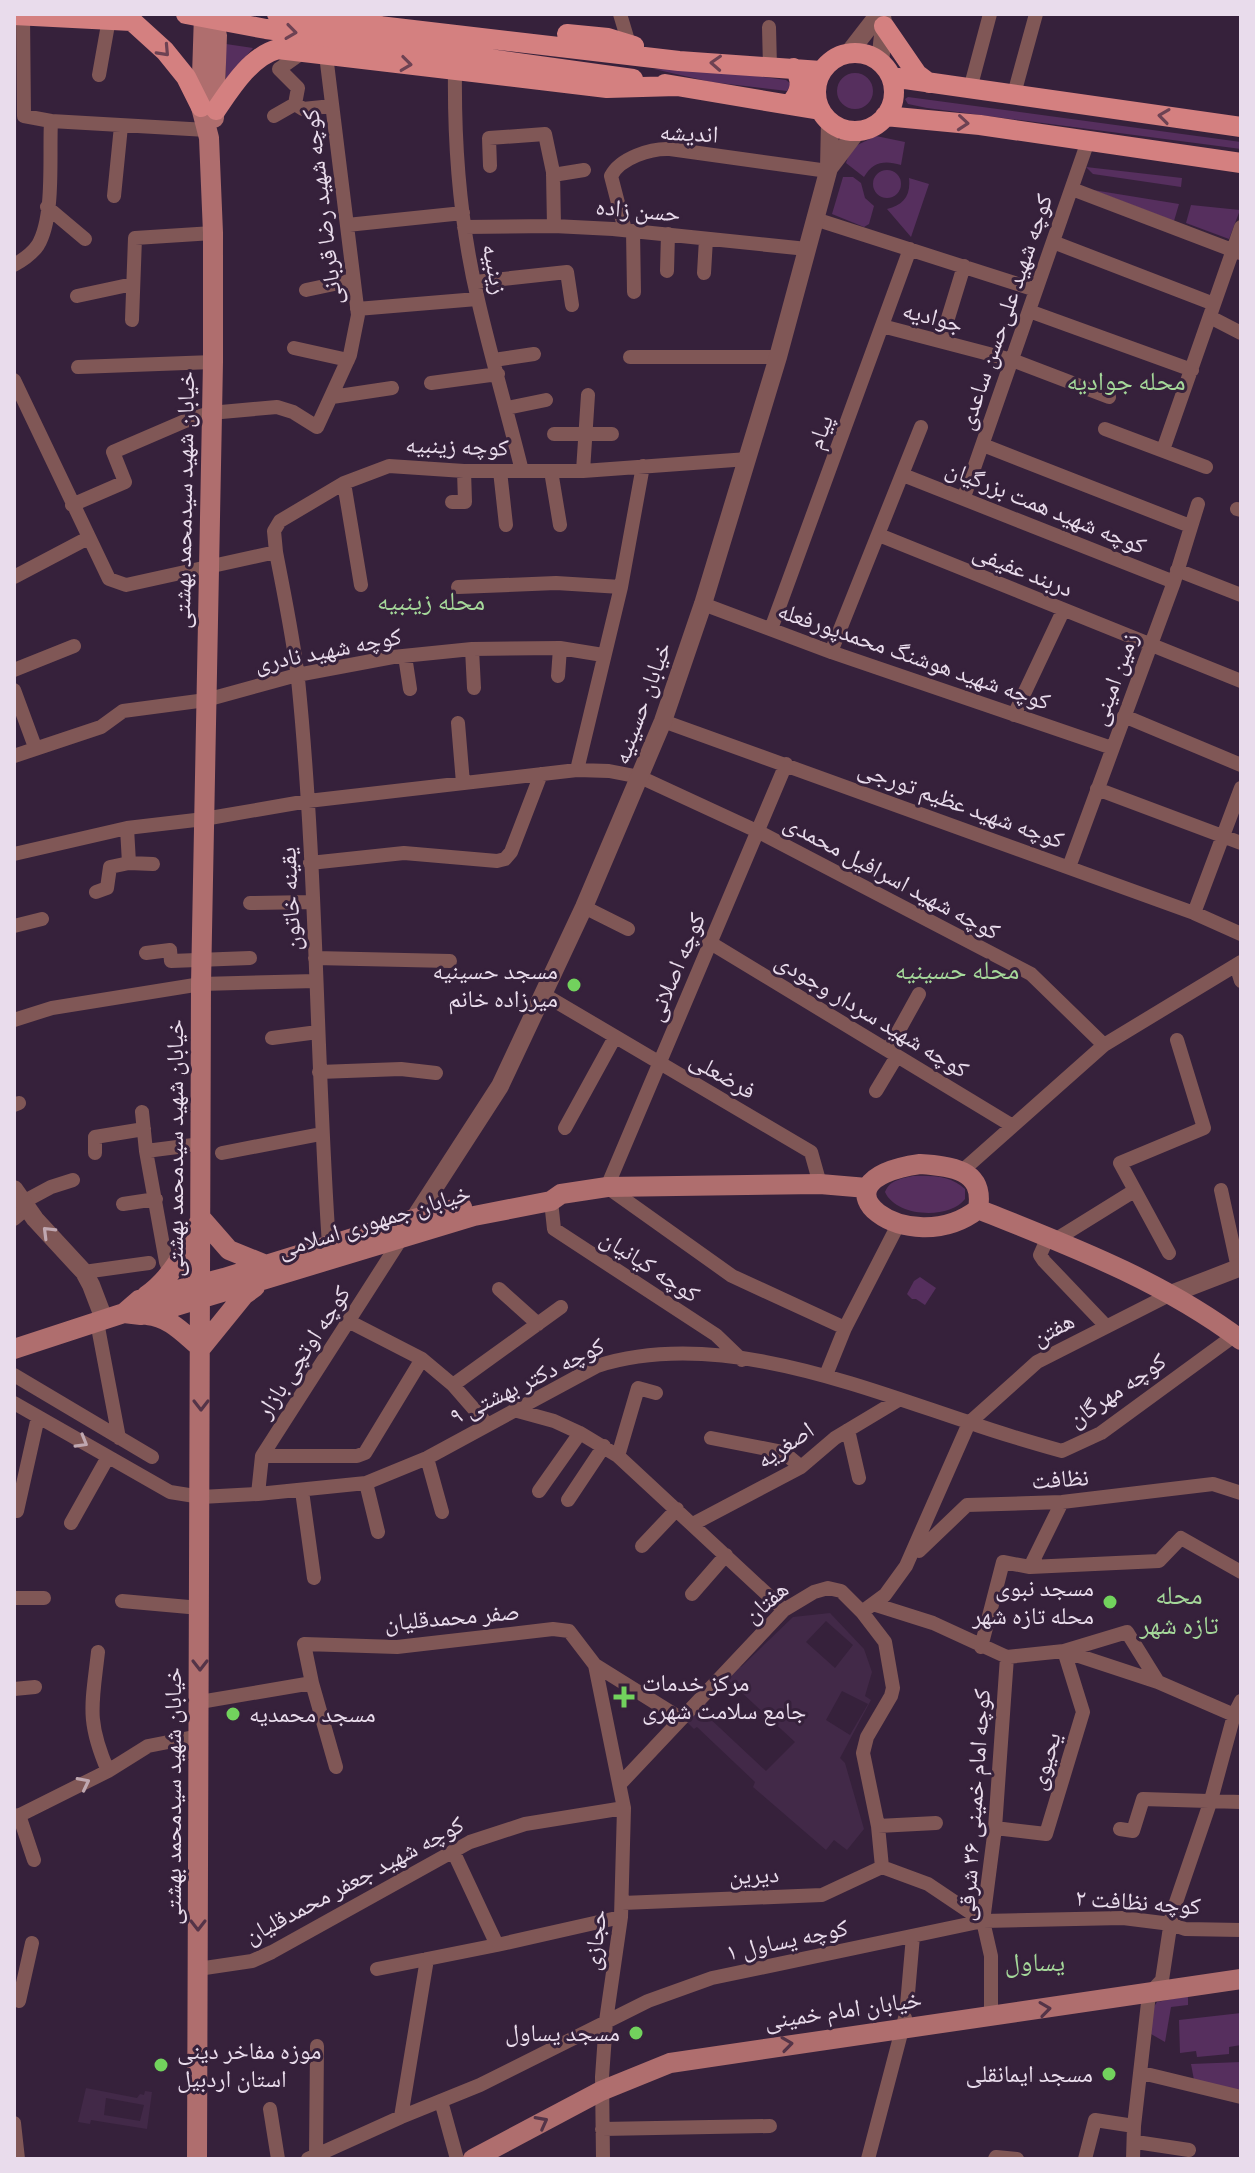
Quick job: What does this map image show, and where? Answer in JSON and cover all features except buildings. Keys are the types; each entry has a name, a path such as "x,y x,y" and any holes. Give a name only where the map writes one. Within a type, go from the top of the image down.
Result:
{"main road":[{"path":"186,14 266,29 375,29 608,38 679,61"},
{"name":"خیابان شهید سیدمحمد بهشتی","path":"197,2159 201,959 213,362 213,233 204,14"},
{"name":"خیابان شهید سیدمحمد بهشتی","path":"208,109 217,14"},
{"path":"277,14 789,105 825,116 838,127 857,131 885,116 893,97 885,70"},
{"path":"19,16 141,18 208,109 270,51 278,49 326,55 375,29 679,61 821,71"},
{"path":"882,18 917,74 929,83"},
{"path":"375,29 455,70 607,88 677,86"},
{"path":"825,116 816,97 816,84 821,71 835,58 863,54 885,70 929,83 1241,127"},
{"path":"789,105 796,98 800,86 794,68"},
{"path":"885,116 980,125 1241,163"},
{"path":"943,1165 962,1171 972,1179 979,1191 978,1209 947,1226 921,1228 899,1223 880,1215 867,1199 871,1180 897,1167 943,1165"},
{"name":"خیابان جمهوری اسلامی","path":"14,1349 135,1309 401,1239 474,1216 607,1187 820,1184 867,1188"},
{"name":"خیابان جمهوری اسلامی","path":"264,1274 329,1245 414,1219 550,1189 556,1197"},
{"path":"978,1209 1050,1243 1105,1260 1171,1294 1239,1335"},
{"path":"201,1218 229,1250 264,1274 201,1348 174,1324 135,1309 170,1272 188,1247 201,1218"},
{"name":"خیابان امام خمینی","path":"473,2159 601,2084 670,2063 905,2017 991,2010 1155,1987 1241,1979"}],"street":[{"path":"620,14 629,44"},
{"path":"970,89 990,14"},
{"path":"1014,94 1036,14"},
{"path":"19,16 24,116 208,134"},
{"path":"848,54 882,18"},
{"path":"882,18 885,70"},
{"path":"99,75 109,19"},
{"path":"769,27 770,67"},
{"path":"274,116 295,104 298,88 279,69 303,52"},
{"name":"کوچه شهید رضا قربانی","path":"210,413 277,407 293,412 317,427 348,360 357,309 326,55"},
{"name":"زینبیه","path":"455,70 454,120 463,220 477,299 522,471"},
{"path":"295,104 303,109 332,106"},
{"path":"825,116 828,169"},
{"path":"14,265 31,254 38,244 47,207 51,121"},
{"path":"114,196 121,126"},
{"path":"828,169 857,131"},
{"path":"490,166 489,138 545,134 553,175 554,226"},
{"name":"کوچه شهید علی‌حسن ساعدی","path":"964,497 1088,141"},
{"name":"اندیشه","path":"629,231 611,176 623,162 655,151 670,149 828,169"},
{"name":"خیابان حسینیه","path":"414,1219 500,1086 584,907 663,721 748,459 828,169"},
{"path":"553,175 584,170"},
{"path":"1072,189 1237,252"},
{"path":"47,207 85,239"},
{"path":"815,219 1036,290"},
{"name":"حسن زاده","path":"347,225 463,220 668,234 807,249"},
{"path":"1163,450 1212,311 1237,252 1241,227"},
{"path":"629,231 634,292"},
{"path":"132,320 135,238 213,233"},
{"path":"667,271 668,234"},
{"path":"704,273 706,239"},
{"path":"1053,242 1212,311 1241,333"},
{"name":"پیام","path":"771,629 910,249"},
{"path":"941,341 964,266"},
{"path":"475,282 567,272 572,305"},
{"path":"306,290 353,280"},
{"path":"77,296 133,284"},
{"path":"357,309 477,299"},
{"path":"1029,311 1192,370"},
{"name":"جوادیه","path":"882,326 1012,360 1109,397"},
{"path":"294,348 348,360"},
{"path":"431,383 534,354"},
{"path":"630,357 778,357"},
{"path":"78,367 213,362"},
{"path":"14,380 109,579 126,585 276,552"},
{"path":"332,397 392,388"},
{"path":"583,471 588,395"},
{"path":"507,408 546,400"},
{"path":"72,505 125,482 113,452 210,413"},
{"path":"831,652 921,427"},
{"path":"1105,429 1206,467"},
{"path":"554,434 612,434"},
{"path":"983,445 1190,526"},
{"name":"کوچه زینبیه","path":"276,552 274,531 280,521 344,483 389,466 464,471 583,471 748,459"},
{"path":"577,770 621,587 643,466"},
{"path":"452,502 465,502 464,471"},
{"path":"500,471 506,525"},
{"path":"551,471 560,525"},
{"name":"کوچه شهید همت بزرگیان","path":"903,475 1175,576 1241,595"},
{"path":"344,483 361,585"},
{"name":"زمین امینی","path":"1069,867 1175,576 1198,504"},
{"name":"دربند عفیفی","path":"879,535 1241,681"},
{"path":"14,577 88,538"},
{"name":"یقینه خاتون","path":"276,552 297,675 308,801 321,1134 329,1245"},
{"path":"458,587 556,583 621,587"},
{"name":"کوچه شهید هوشنگ محمدپورفعله","path":"703,604 831,652 1112,748"},
{"path":"1014,715 1063,611"},
{"path":"14,670 74,646"},
{"path":"558,676 560,648"},
{"name":"کوچه شهید نادری","path":"14,756 101,727 123,711 206,700 297,675 405,656 472,649 560,648 603,655"},
{"path":"472,649 474,688"},
{"path":"405,656 410,689"},
{"path":"14,690 35,747"},
{"path":"1124,716 1241,765"},
{"name":"کوچه شهید عظیم تورجی","path":"663,721 1194,913 1241,934"},
{"path":"458,723 463,783"},
{"name":"کوچه اصلانی","path":"607,1187 786,764"},
{"name":"کوچه شهید اسرافیل محمدی","path":"14,854 127,828 204,819 308,801 577,770 609,771 640,777 759,832 1031,974 1104,1045"},
{"path":"310,863 404,853 497,861 505,859 511,852 541,774"},
{"path":"1194,913 1241,788"},
{"path":"1097,789 1241,843"},
{"path":"127,828 129,863"},
{"path":"96,892 107,888 110,867 129,863 153,864"},
{"path":"250,903 312,902"},
{"path":"584,907 628,929"},
{"path":"14,926 42,919"},
{"name":"کوچه شهید سردار وجودی","path":"709,942 1011,1125"},
{"path":"146,953 170,950 171,961 250,958"},
{"path":"315,958 450,961"},
{"path":"962,1171 1104,1045 1239,964 1241,981"},
{"path":"14,1020 52,1008 201,984 316,981"},
{"name":"فرضعلی","path":"543,994 811,1152 820,1184"},
{"path":"876,1091 919,994"},
{"path":"272,1038 318,1032"},
{"path":"565,1128 615,1037"},
{"path":"1169,1253 1120,1163 1204,1128 1177,1040"},
{"path":"319,1072 401,1069 436,1073"},
{"path":"142,1112 146,1151 170,1272"},
{"path":"95,1153 95,1137 144,1129"},
{"path":"222,1153 321,1134"},
{"path":"146,1151 201,1144"},
{"path":"73,1180 51,1187 20,1204 84,1272 91,1285 101,1321 119,1438"},
{"path":"607,1187 732,1276 845,1328"},
{"path":"1171,1294 1240,1267 1221,1190"},
{"path":"1106,1326 1040,1255 1050,1243 1134,1191"},
{"name":"کوچه کیانیان","path":"556,1197 554,1229 716,1335 742,1360"},
{"path":"123,1204 156,1199"},
{"path":"826,1375 845,1328 899,1223"},
{"name":"کوچه اوتچی بازار","path":"258,1494 262,1456 401,1239"},
{"path":"84,1272 149,1263"},
{"path":"499,1289 538,1324"},
{"name":"هفتن","path":"969,1423 1037,1362 1171,1294"},
{"path":"453,1385 561,1307"},
{"path":"350,1322 422,1359 453,1385 487,1424"},
{"name":"کوچه مهرگان","path":"969,1423 1062,1451 1101,1433 1239,1335"},
{"name":"کوچه دکتر بهشتی ۹","path":"14,1403 170,1492 201,1497 302,1491 366,1483 427,1458 597,1366 642,1355 679,1354 742,1360 826,1375 969,1423"},
{"path":"262,1456 357,1456 365,1453 422,1359"},
{"path":"14,1375 152,1457"},
{"path":"618,1456 638,1388 656,1393"},
{"path":"549,1391 542,1402 542,1409 554,1421"},
{"name":"اصغریه","path":"693,1524 801,1467 812,1455 848,1430 900,1399"},
{"path":"514,1410 554,1421 618,1456 784,1610"},
{"path":"17,1511 19,1475 38,1417"},
{"path":"867,1608 885,1595 906,1566 969,1423"},
{"path":"848,1430 859,1478"},
{"path":"539,1491 580,1433"},
{"path":"711,1438 783,1452 801,1467"},
{"path":"568,1500 604,1446"},
{"path":"71,1523 108,1457"},
{"path":"427,1458 442,1512"},
{"path":"366,1483 378,1532"},
{"name":"نظافت","path":"906,1566 928,1539 967,1505 1062,1502 1213,1484 1241,1493"},
{"path":"302,1491 314,1578"},
{"path":"1030,1567 1062,1502"},
{"path":"642,1546 677,1509"},
{"path":"981,1647 1003,1562 1030,1567 1159,1561 1181,1538 1241,1572"},
{"path":"692,1594 726,1555"},
{"name":"هفتان","path":"620,1784 784,1610 814,1592 828,1588 841,1591 867,1608 885,1642 893,1688 864,1746 882,1867"},
{"path":"14,1598 44,1598"},
{"path":"122,1601 200,1608"},
{"path":"867,1608 933,1623 1007,1657 1064,1651 1127,1632 1158,1682"},
{"name":"صفر محمدقلیان","path":"312,1683 304,1644 397,1647 553,1629 569,1631 595,1665 624,1808"},
{"path":"1064,1651 1238,1708 1171,1924 1155,1987 1134,2126 1136,2142 1133,2159"},
{"name":"یحیوی","path":"995,1828 1046,1834 1083,1712 1064,1651"},
{"path":"98,1652 90,1718 108,1771"},
{"name":"کوچه امام خمینی ۳۶ شرقی","path":"991,2010 991,1956 983,1921 995,1828 1007,1657"},
{"path":"595,1665 680,1718"},
{"path":"200,1702 312,1683 336,1767"},
{"path":"14,1689 35,1687"},
{"path":"34,1860 17,1816 108,1771 148,1746 199,1736"},
{"path":"1120,1829 1133,1831 1143,1799 1241,1802"},
{"name":"کوچه شهید جعفر محمدقلیان","path":"198,1969 252,1961 470,1842 525,1824 624,1808"},
{"name":"حجازی","path":"603,2159 601,2084 606,2021 622,1910 624,1808"},
{"path":"878,1826 936,1823"},
{"path":"453,1851 497,1945"},
{"path":"882,1867 928,1884 983,1921"},
{"name":"دیرین","path":"377,1969 497,1945 622,1910 822,1895 882,1867"},
{"name":"کوچه نظافت ۲","path":"983,1921 1123,1918 1171,1924 1185,1929 1241,1930"},
{"name":"کوچه یساول ۱","path":"312,2157 480,2085 648,2001 712,1978 983,1921"},
{"path":"868,2159 905,2017 913,1936"},
{"path":"16,2005 32,1943"},
{"path":"401,2117 427,1959"},
{"path":"312,2157 317,2046"},
{"path":"1142,2073 1241,2097"},
{"path":"441,2101 457,2159"},
{"path":"270,2109 278,2159"},
{"path":"1085,2159 1095,2120 1134,2126"},
{"path":"14,2123 18,2159"},
{"path":"602,2129 770,2126"},
{"path":"1136,2142 1189,2150"},
{"path":"995,2159 1017,2159"}],"shaded area":[{"path":"226,44 253,48 226,80"},
{"path":"654,69 712,70 786,80 791,84 787,91 711,82"},
{"path":"855,73 868,78 873,91 868,104 855,109 842,104 837,91 842,78"},
{"path":"905,99 1241,142 1241,149 927,108 908,104"},
{"path":"876,136 905,142 901,165 880,164 871,168 864,177 846,163 851,148"},
{"path":"1086,167 1182,178 1181,187 1093,174"},
{"path":"887,170 897,174 901,184 897,194 887,198 877,194 873,184 877,174"},
{"path":"843,177 853,177 861,183 865,198 874,206 869,224 864,227 832,214"},
{"path":"909,178 929,184 911,237 887,209 905,199"},
{"path":"1093,190 1179,204 1174,221"},
{"path":"1191,205 1240,210 1229,239 1186,223"},
{"path":"913,1176 934,1176 954,1181 965,1189 965,1199 957,1206 936,1213 900,1207 885,1192 893,1182"},
{"path":"920,1277 936,1288 925,1305 907,1294"},
{"path":"830,1613 864,1649 872,1672 865,1696 871,1700 840,1758 845,1763 864,1829 847,1850 834,1840 826,1850 753,1787 755,1782 697,1727 694,1729 685,1720 704,1701 710,1708 705,1714 766,1771 795,1742 726,1678 793,1617","holes":["826,1621 853,1645 835,1668 806,1642","842,1691 868,1704 850,1735 826,1720"]},
{"path":"1188,1996 1188,2005 1171,2007 1165,2042 1151,2034 1153,2008 1157,2002"},
{"path":"1241,2013 1241,2045 1229,2047 1229,2054 1197,2057 1196,2051 1180,2053 1179,2020"},
{"path":"1241,2062 1241,2091 1194,2080 1191,2064"},
{"path":"86,2088 137,2098 145,2091 152,2092 147,2129 91,2120 90,2124 78,2122","holes":["106,2098 144,2105 140,2121 104,2115"]}],"place":[{"name":"مسجد حسینیه میرزاده خانم","path":"574,985"},
{"name":"مسجد نبوی محله تازه شهر","path":"1110,1602"},
{"name":"مرکز خدمات جامع سلامت شهری","path":"624,1697"},
{"name":"مسجد محمدیه","path":"233,1714"},
{"name":"مسجد یساول","path":"636,2033"},
{"name":"موزه مفاخر دینی استان اردبیل","path":"161,2065"},
{"name":"مسجد ایمانقلی","path":"1109,2074"}],"district":[{"name":"محله جوادیه","path":"1126,381"},
{"name":"محله زینبیه","path":"431,601"},
{"name":"محله حسینیه","path":"957,970"},
{"name":"محله تازه شهر","path":"1179,1610"},
{"name":"یساول","path":"1035,1962"}]}
